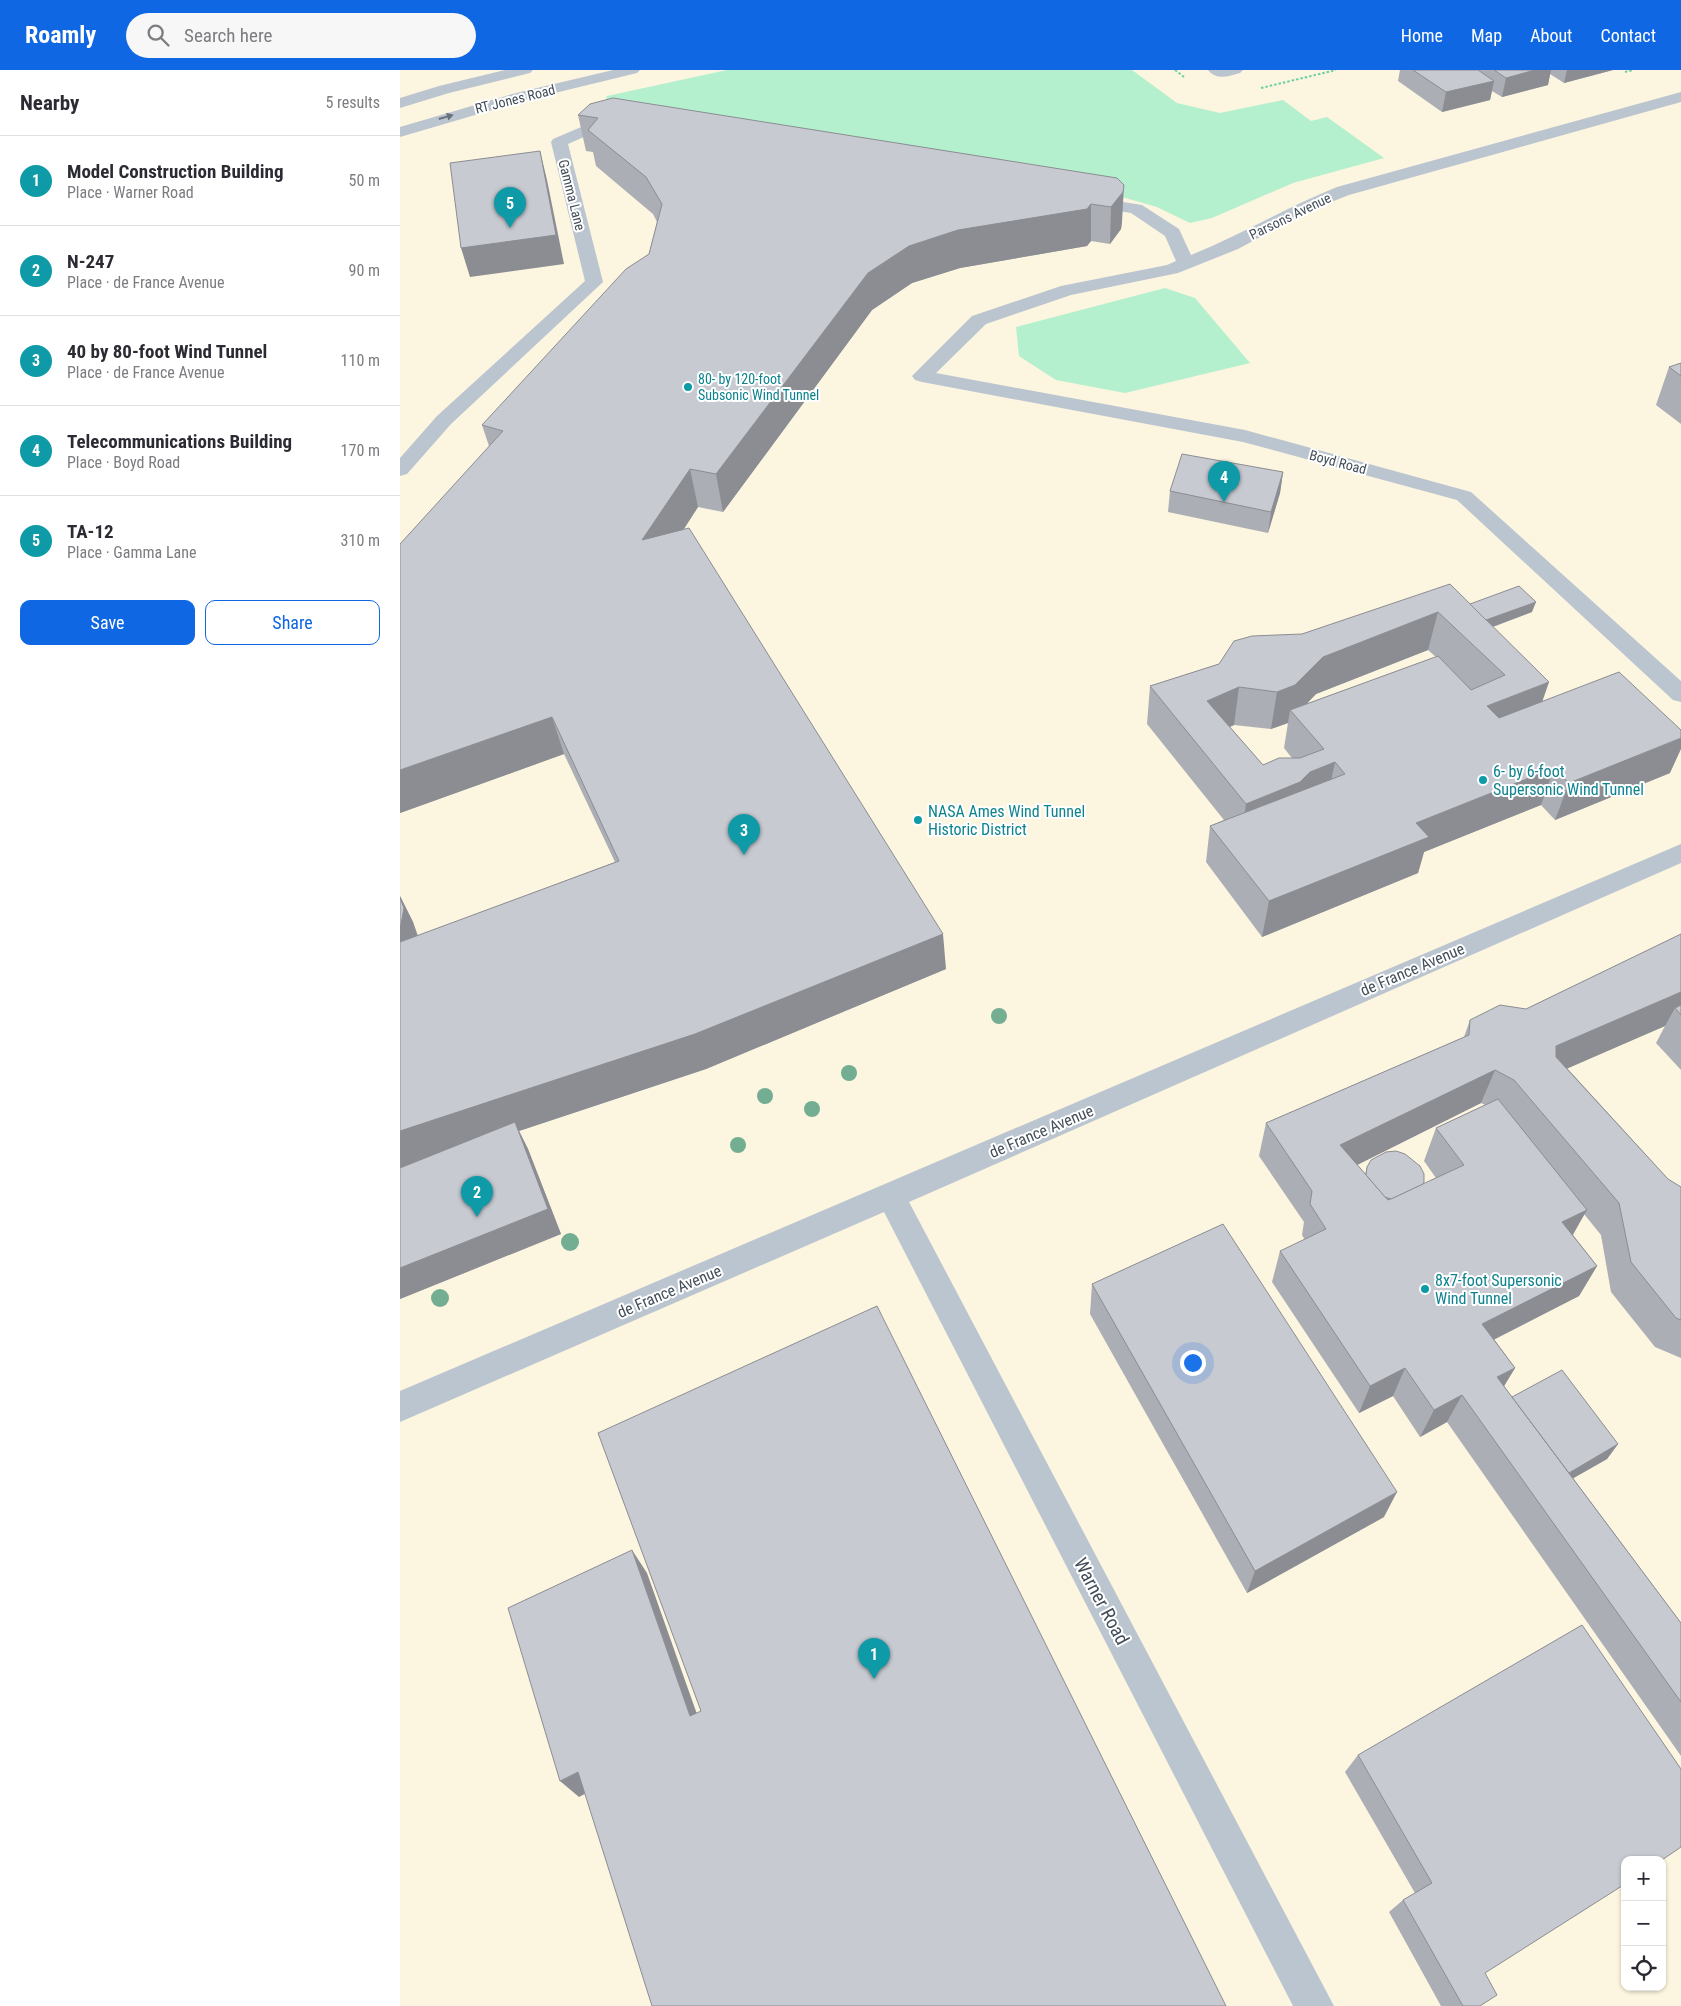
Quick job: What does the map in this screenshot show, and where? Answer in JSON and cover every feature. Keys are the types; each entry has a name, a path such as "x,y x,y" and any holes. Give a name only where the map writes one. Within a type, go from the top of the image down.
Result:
{"street":[{"name":"RT Jones Road","path":"400,103 444,89 525,70"},
{"name":"RT Jones Road","path":"400,132 522,96 632,70"},
{"path":"1216,70 1220,74 1235,70"},
{"name":"Parsons Avenue","path":"922,376 979,320 1067,290 1172,269 1186,264 1232,245 1305,206 1343,190 1681,97"},
{"name":"Gamma Lane","path":"400,470 444,420 594,282 559,142 600,124 635,129"},
{"path":"1068,198 1136,209 1174,233 1186,264"},
{"name":"Boyd Road","path":"922,376 1246,436 1464,496 1681,694"},
{"name":"de France Avenue","path":"400,1407 1681,853"},
{"name":"Warner Road","path":"891,1196 1314,2006"}],"path":[{"path":"1625,72 1632,70"}],"shaded area":[{"path":"400,70 1681,70 1681,2006 400,2006"}],"green space":[{"path":"727,70 1132,70 1177,103 1220,113 1283,100 1311,121 1327,117 1384,158 1293,183 1212,218 1190,223 1157,207 1115,195 600,117 607,96"},
{"path":"1165,288 1195,298 1250,363 1125,393 1056,380 1019,356 1016,327"}],"building":[{"path":"1413,70 1478,70 1494,81 1446,92"},
{"path":"1494,70 1535,70 1506,78"},
{"path":"613,98 1117,178 1124,185 1123,192 1111,207 1091,204 1087,209 958,230 909,246 868,273 716,474 690,469 642,540 689,528 943,934 695,1034 400,1131 400,942 619,861 552,717 400,770 400,544 503,431 482,425 626,269 649,254 662,204 646,177 588,130 598,118 578,115 590,104"},
{"path":"540,151 556,235 461,248 450,163"},
{"path":"1681,363 1681,376 1669,367"},
{"path":"1182,454 1283,472 1271,512 1170,491"},
{"path":"1450,584 1549,682 1487,706 1499,718 1619,672 1681,730 1681,738 1569,783 1554,768 1416,823 1429,837 1269,901 1210,826 1345,774 1335,762 1310,772 1300,782 1246,804 1150,686 1219,664 1234,641 1252,636 1302,634","holes":["1438,612 1505,675 1471,690 1438,656 1290,710 1324,749 1300,758 1279,758 1263,765 1207,701 1239,687 1277,692 1295,685 1323,657"]},
{"path":"1519,586 1536,602 1486,620 1470,604"},
{"path":"400,898 404,908 400,926"},
{"path":"1681,934 1681,992 1556,1046 1556,1057 1668,1179 1681,1187 1681,1320 1676,1318 1631,1262 1619,1203 1514,1080 1495,1070 1340,1145 1388,1200 1464,1165 1436,1128 1498,1099 1587,1210 1562,1222 1597,1266 1482,1324 1515,1368 1497,1377 1681,1623 1681,1702 1462,1395 1434,1410 1405,1368 1370,1386 1280,1251 1326,1229 1310,1204 1312,1191 1266,1123 1469,1035 1470,1020 1500,1005 1526,1009"},
{"path":"1681,1005 1681,1015 1675,1008"},
{"path":"515,1122 548,1209 400,1268 400,1168"},
{"path":"1396,1151 1405,1154 1420,1166 1424,1174 1424,1182 1391,1199 1385,1197 1366,1175 1367,1167 1371,1160 1386,1152"},
{"path":"1223,1224 1397,1492 1255,1571 1092,1284"},
{"path":"877,1306 1226,2006 652,2006 578,1772 560,1781 508,1608 632,1550 690,1716 701,1711 598,1433"},
{"path":"1562,1370 1618,1444 1569,1473 1512,1397"},
{"path":"1582,1625 1681,1769 1681,1847 1666,1857 1621,1856 1621,1887 1485,1973 1497,1995 1480,2006 1463,2006 1403,1900 1432,1883 1358,1755"}],"place":[{"name":"TA-12","path":"510,228"},
{"name":"80- by 120-foot Subsonic Wind Tunnel","path":"688,387"},
{"name":"Telecommunications Building","path":"1224,502"},
{"name":"6- by 6-foot Supersonic Wind Tunnel","path":"1483,780"},
{"name":"NASA Ames Wind Tunnel Historic District","path":"918,820"},
{"name":"40 by 80-foot Wind Tunnel","path":"744,855"},
{"name":"N-247","path":"477,1217"},
{"name":"8x7-foot Supersonic Wind Tunnel","path":"1425,1289"},
{"name":"Model Construction Building","path":"874,1679"}]}
